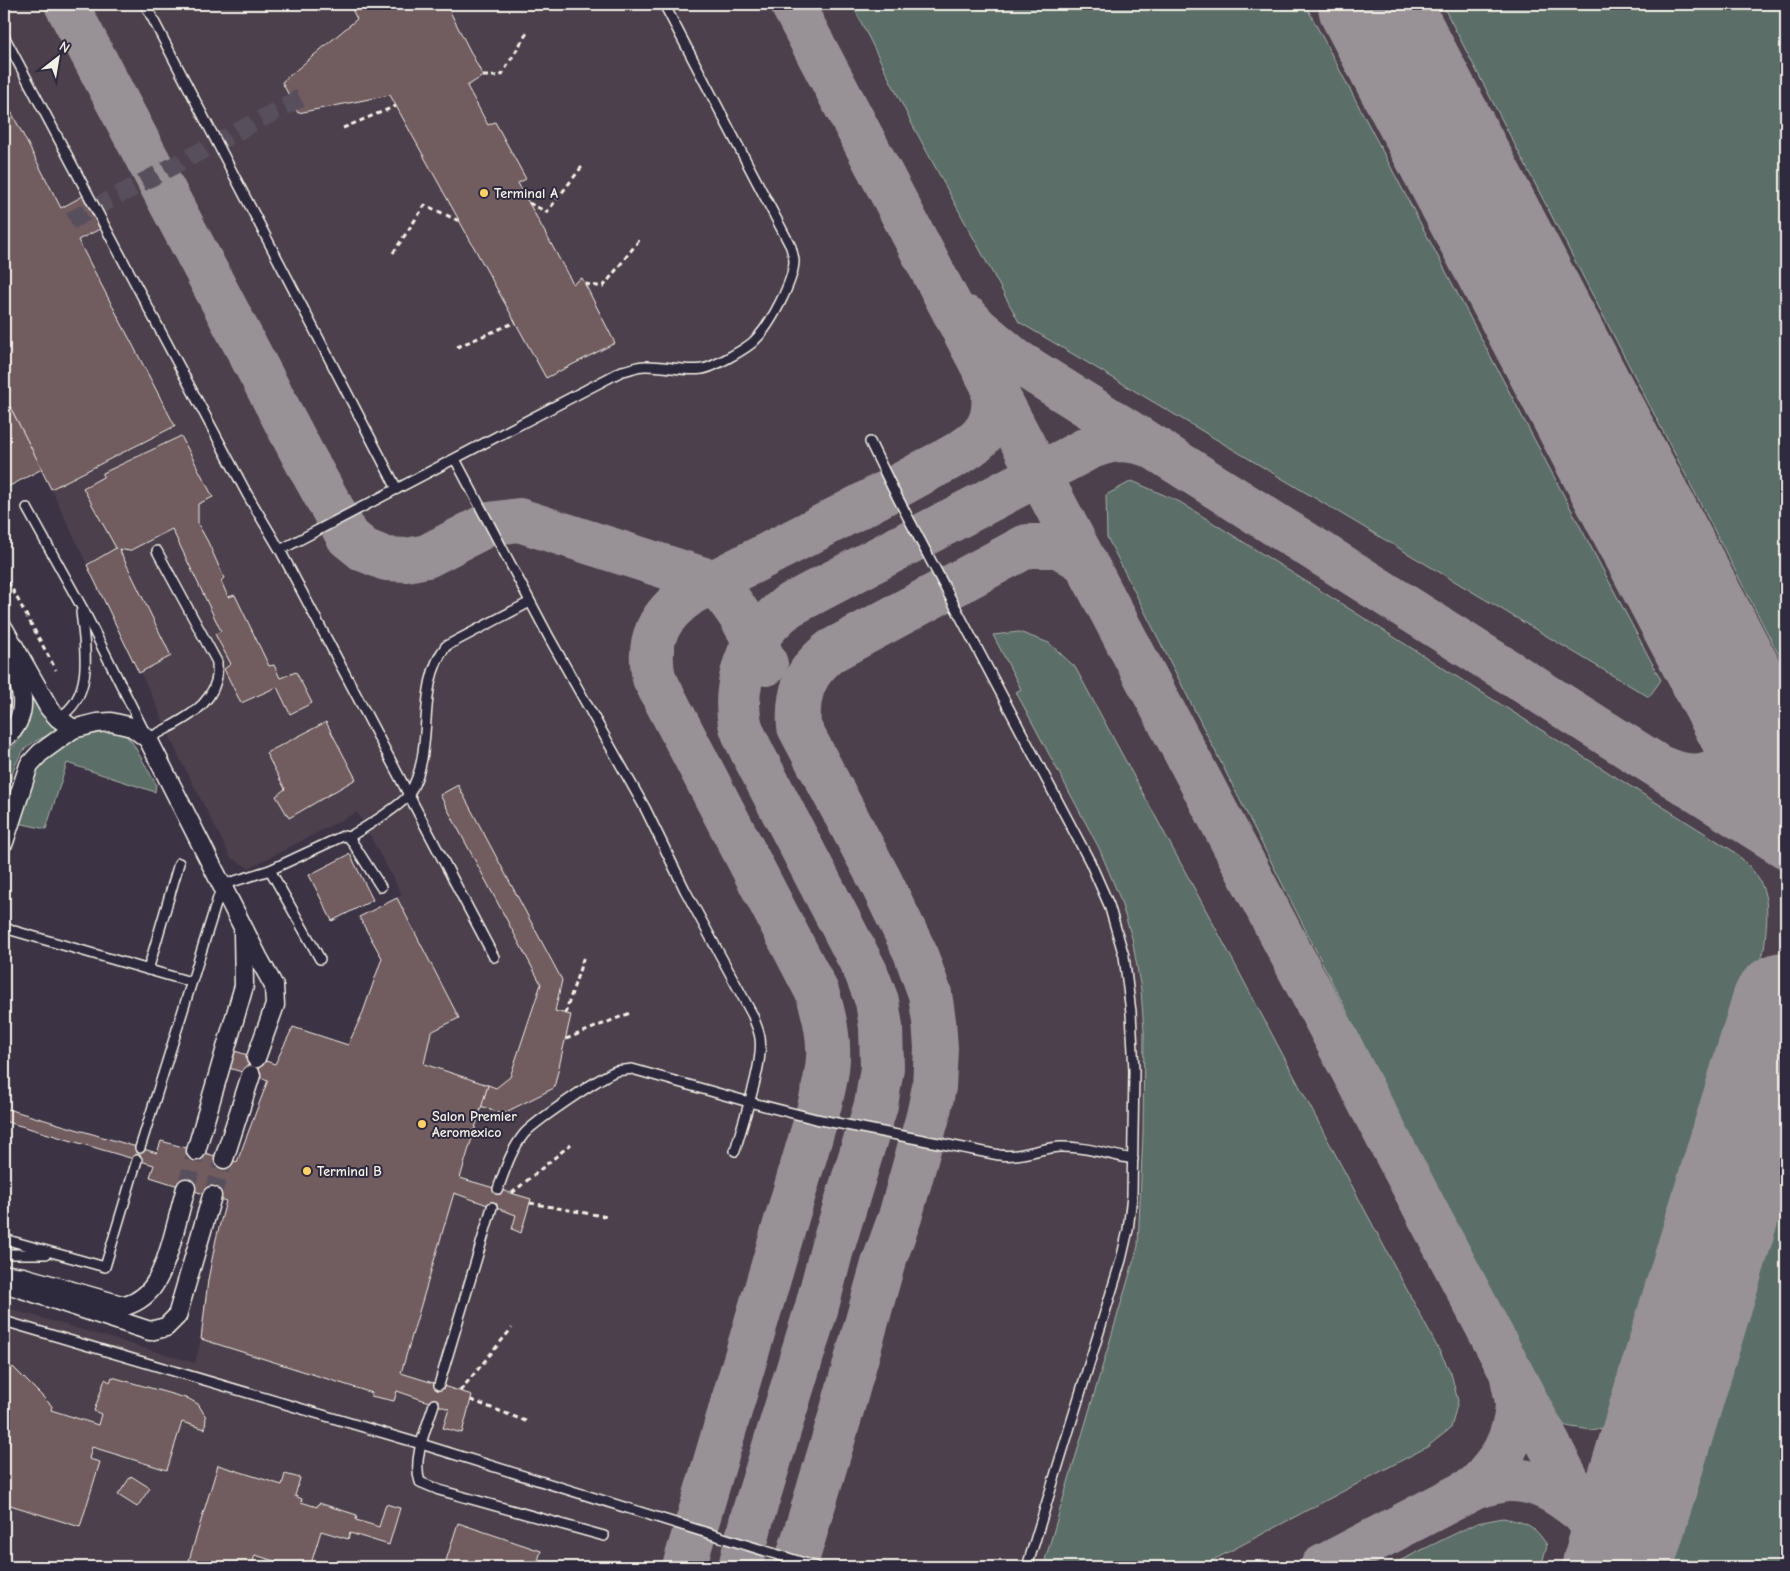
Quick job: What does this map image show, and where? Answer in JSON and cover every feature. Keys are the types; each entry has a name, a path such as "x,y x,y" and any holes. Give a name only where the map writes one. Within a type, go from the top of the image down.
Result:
{"street":[{"path":"6,644 49,708 58,718 73,729"},
{"path":"4,739 12,732 21,715 23,699 20,682 6,644"},
{"path":"4,842 11,793 34,758 73,729 97,723 111,722 132,727 148,740 274,986 275,1005 224,1159"},
{"path":"196,1151 244,986 243,927"},
{"path":"4,1274 23,1277 125,1306 136,1303 147,1294 157,1280 166,1258 186,1188"},
{"path":"4,1283 150,1331 166,1327 177,1316 212,1196"}],"lane":[{"path":"145,4 397,489"},
{"path":"280,550 622,372 644,366 687,370 703,369 716,364 754,342 765,329 785,293 792,273 794,260 791,247 664,4"},
{"path":"4,36 242,485 280,550 494,957"},
{"path":"870,442 1090,862 1109,905 1124,956 1131,1012 1134,1071 1133,1159 1128,1230 1121,1260 1027,1567"},
{"path":"455,459 578,691 645,808 685,890 752,1016 760,1038 760,1048 749,1102 735,1151"},
{"path":"27,508 80,605 148,740 200,708 210,696 217,680 216,662 157,551"},
{"path":"140,1148 222,885 270,870 337,837 349,837 365,828 409,796 421,767 432,672 438,657 446,646 530,602"},
{"path":"58,718 74,706 82,687 86,667 80,605"},
{"path":"349,837 381,887"},
{"path":"148,970 179,863"},
{"path":"270,870 320,959"},
{"path":"4,928 191,982"},
{"path":"498,1189 508,1160 525,1132 601,1079 616,1072 632,1069 816,1119 999,1155 1010,1156 1043,1148 1077,1147 1133,1159"},
{"path":"4,1239 105,1267 137,1160"},
{"path":"439,1385 492,1207"},
{"path":"4,1254 57,1254"},
{"path":"4,1320 421,1444 817,1567"},
{"path":"434,1404 421,1444 417,1472 420,1482 439,1490 604,1536"}],"path":[{"path":"483,76 501,76 528,31"},
{"path":"343,128 396,106"},
{"path":"529,203 547,212 584,164"},
{"path":"393,253 425,204 459,221"},
{"path":"585,284 603,287 640,239"},
{"path":"457,347 516,322"},
{"path":"4,574 56,670"},
{"path":"565,1014 584,956"},
{"path":"566,1039 630,1013"},
{"path":"512,1194 571,1144"},
{"path":"530,1203 608,1217"},
{"path":"460,1391 512,1328"},
{"path":"471,1400 528,1422"}],"shaded area":[{"path":"4,4 1786,4 1786,1567 4,1567 4,1307 195,1363 201,1339 208,1280 216,1239 237,1162 268,1080 293,1027 348,1044 363,1012 382,958 359,917 402,895 357,812 249,868 231,858 178,755 155,702 4,395"}],"green space":[{"path":"852,4 1305,4 1661,680 1649,697 1019,322 913,126"},
{"path":"1442,4 1786,4 1786,669"},
{"path":"1132,481 1180,502 1733,851 1746,863 1761,884 1767,907 1764,950 1614,1426 1591,1430 1565,1426 1535,1384 1107,537 1106,495"},
{"path":"1019,632 1049,643 1075,667 1451,1373 1458,1401 1451,1428 1427,1447 1200,1567 1043,1567 1138,1246 1143,1133 1144,1032 1141,990 1132,938 1119,896 1099,848 1016,692 1021,689 993,635"},
{"path":"30,684 51,724 59,731 26,748 17,761 10,782 4,784 4,754 13,748 23,732 28,714"},
{"path":"100,728 120,730 132,742 156,784 155,792 67,763 46,829 18,823 37,761 78,734"},
{"path":"1786,1147 1786,1567 1669,1567 1669,1545"},
{"path":"1503,1518 1518,1521 1529,1526 1542,1538 1547,1545 1541,1567 1387,1567 1477,1523"}],"building":[{"name":"Terminal A","path":"349,4 446,4 483,76 467,86 488,125 495,122 526,179 518,183 573,284 582,278 615,343 546,378 390,95 298,113 282,82 357,19"},
{"path":"4,98 61,208 83,196 100,229 78,240 175,426 51,489 4,395"},
{"path":"4,395 42,469 4,489"},
{"path":"181,436 213,497 198,504 198,524 224,578 221,581 228,597 235,595 269,666 274,665 280,678 296,672 312,703 290,714 277,687 241,703 224,669 231,664 215,634 221,631 172,529 129,551 119,549 171,656 139,673 87,565 116,548 83,488 103,477 103,473"},
{"path":"326,722 356,779 289,818 276,796 285,789 266,753"},
{"path":"458,785 562,980 555,1011 571,1015 554,1088 502,1114 481,1106 488,1085 496,1088 510,1077 541,984 440,795"},
{"path":"350,854 373,900 332,921 309,875"},
{"name":"Terminal B","path":"397,898 459,1018 431,1032 424,1064 488,1085 460,1178 531,1199 521,1233 512,1229 516,1215 454,1193 401,1373 472,1395 462,1433 443,1428 449,1409 397,1391 394,1401 371,1396 372,1393 201,1339 208,1280 226,1201 150,1177 154,1165 4,1121 4,1108 157,1153 161,1141 237,1162 268,1080 229,1068 235,1051 275,1064 293,1027 348,1045 363,1012 382,958 359,917"},
{"path":"13,1367 52,1406 51,1410 98,1425 101,1414 94,1411 105,1379 110,1382 112,1377 189,1399 198,1404 206,1417 205,1429 182,1422 167,1470 92,1447 89,1459 100,1462 80,1527 4,1503 4,1374"},
{"path":"218,1465 282,1485 285,1474 300,1478 295,1496 302,1499 301,1502 317,1507 319,1503 357,1515 356,1520 379,1527 386,1504 400,1508 389,1545 350,1533 348,1539 321,1531 310,1567 294,1567 255,1555 251,1567 214,1567 189,1560"},
{"path":"131,1476 150,1488 137,1507 118,1495"},
{"path":"458,1523 541,1551 536,1567 444,1567"}],"taxiway":[{"path":"66,4 348,537 364,550 386,559 407,560 427,556 489,524 519,520 713,582 736,610 766,664"},
{"path":"792,4 1586,1515 1618,1567"},
{"path":"968,318 1015,360 1786,847"},
{"path":"684,1567 816,1119 827,1070 828,1041 817,992 654,678 652,664 654,640 663,619 680,601 691,593 777,550 969,447 982,435 989,423 993,405 993,384"},
{"path":"740,1567 752,1518 876,1105 882,1068 881,1027 877,1001 866,972 742,730 738,712 739,688 749,654 766,626 788,606 1085,450 1103,443 1120,440 1137,442 1156,448"},
{"path":"795,1567 883,1264 900,1217 928,1116 934,1087 936,1048 930,994 915,952 880,880 799,727 801,694 808,675 831,651 1027,546 1059,546 1085,562"},
{"path":"1662,768 1678,773 1706,774 1718,769 1727,761 1737,736 1737,719 1730,688 1723,670"},
{"path":"1476,1487 1499,1460 1513,1430 1517,1406 1512,1376"},
{"path":"1322,1567 1476,1487 1497,1481 1521,1481 1551,1490 1586,1515 1586,1517"},
{"path":"1581,1505 1605,1511 1623,1508 1628,1505 1644,1482"}],"runway":[{"path":"1373,4 1786,790"},
{"path":"1617,1567 1786,1007"}],"tunnel":[{"path":"70,221 302,97"},
{"path":"186,1188 196,1151"},
{"path":"212,1196 224,1159"}],"place":[{"name":"Terminal A","path":"484,193"},
{"name":"Salon Premier Aeromexico","path":"422,1124"},
{"name":"Terminal B","path":"307,1171"}]}
